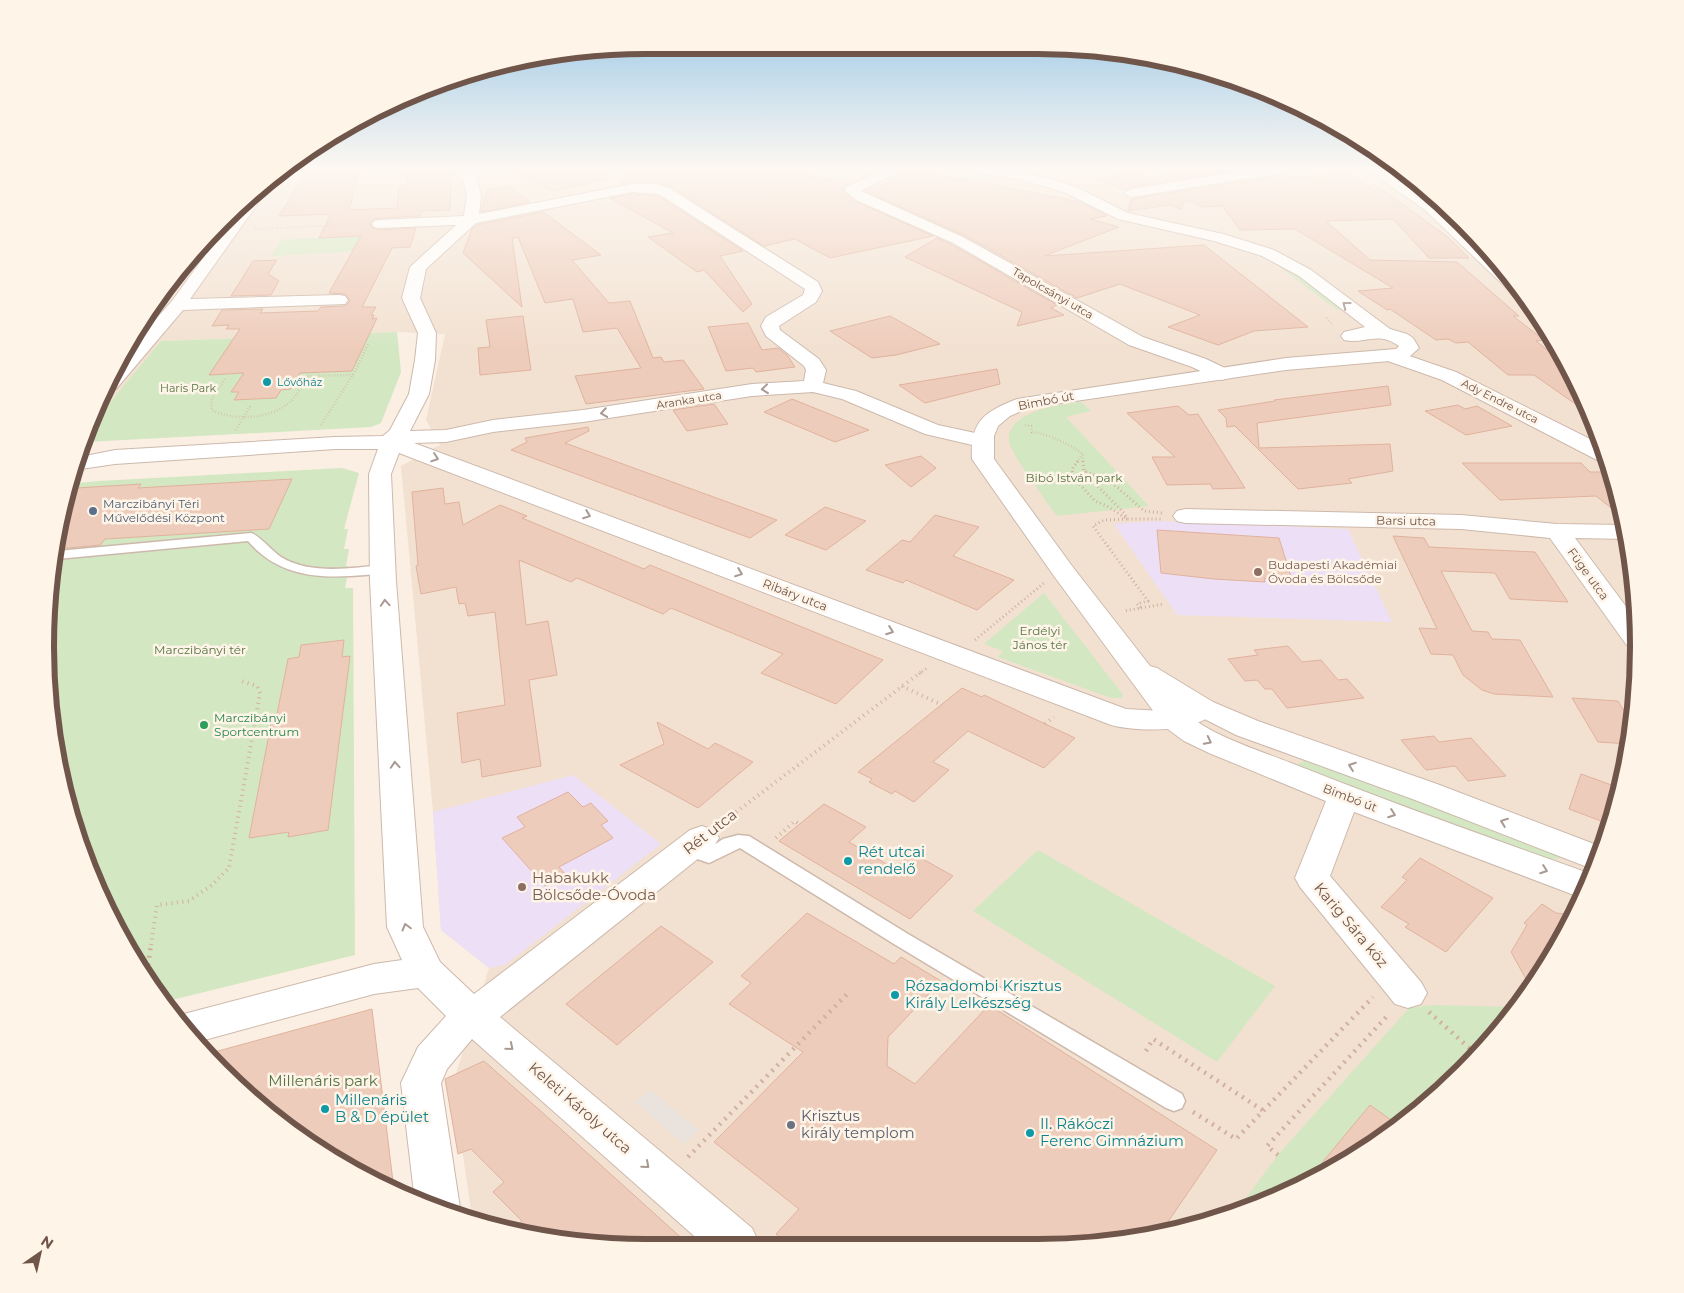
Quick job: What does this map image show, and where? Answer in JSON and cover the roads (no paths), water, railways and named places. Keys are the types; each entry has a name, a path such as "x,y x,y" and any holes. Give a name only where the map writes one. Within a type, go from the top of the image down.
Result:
{"street":[{"path":"123,369 178,305 231,229"},
{"path":"82,465 332,451 389,442 398,433 419,394 425,360 427,333 411,298 418,268 461,229"},
{"path":"724,229 812,286 814,291 810,298 772,321 770,326 772,332 812,364 816,370 813,386"},
{"name":"Tapolcsányi utca","path":"934,229 958,240 1136,341 1199,363 1222,374"},
{"name":"Bimbó út","path":"1187,229 1274,256 1305,273 1385,334"},
{"path":"1454,229 1485,259"},
{"name":"Bimbó út","path":"1248,247 1264,264 1339,317 1352,329 1345,347 1286,364"},
{"path":"188,272 203,271"},
{"path":"178,305 339,300"},
{"name":"Bimbó út","path":"1349,339 1366,332 1385,334 1403,340 1410,348 1393,354 1286,364 1024,403 1011,408 992,420 983,432 981,441 983,459 1063,572 1139,669 1189,714 1246,728 1434,796 1592,856"},
{"path":"1349,339 1354,348 1362,351 1393,354"},
{"name":"Ady Endre utca","path":"1393,354 1444,374 1597,451"},
{"name":"Aranka utca","path":"389,442 446,436 493,426 583,416 752,390 813,386 849,395 932,430 981,441"},
{"path":"193,1027 374,979 426,972 405,927 383,569 380,474 388,453 389,442"},
{"name":"Ribáry utca","path":"389,442 461,467 1121,718 1152,722 1189,714"},
{"name":"Barsi utca","path":"1185,516 1461,522 1557,530 1619,532"},
{"name":"Füge utca","path":"1557,530 1630,629"},
{"name":"Bimbó út","path":"1189,714 1195,734 1220,746 1344,796 1580,884"},
{"name":"Karig Sára köz","path":"1344,796 1312,878 1408,994"},
{"name":"Rét utca","path":"437,1201 421,1083 432,1059 455,1031 472,1017 696,843"},
{"name":"Keleti Károly utca","path":"426,972 472,1017 506,1044 731,1239"}],"lane":[{"path":"61,555 251,537 274,561 313,572 348,573 383,569"},
{"path":"696,843 709,856 716,854 729,843 743,841 1174,1101"}],"place":[{"name":"Lővőház","path":"267,382"},
{"name":"Marczibányi Téri Művelődési Központ","path":"93,511"},
{"name":"Budapesti Akadémiai Óvoda és Bölcsőde","path":"1258,572"},
{"name":"Marczibányi Sportcentrum","path":"204,725"},
{"name":"Rét utcai rendelő","path":"848,861"},
{"name":"Habakukk Bölcsőde-Óvoda","path":"522,887"},
{"name":"Rózsadombi Krisztus Király Lelkészség","path":"895,995"},
{"name":"Millenáris B & D épület","path":"325,1109"},
{"name":"Krisztus király templom","path":"791,1125"},
{"name":"II. Rákóczi Ferenc Gimnázium","path":"1030,1133"}],"park label":[{"name":"Haris Park","path":"188,388"},
{"name":"Bibó István park","path":"1074,478"},
{"name":"Erdélyi János tér","path":"1040,638"},
{"name":"Marczibányi tér","path":"200,650"},
{"name":"Millenáris park","path":"323,1081"}]}
